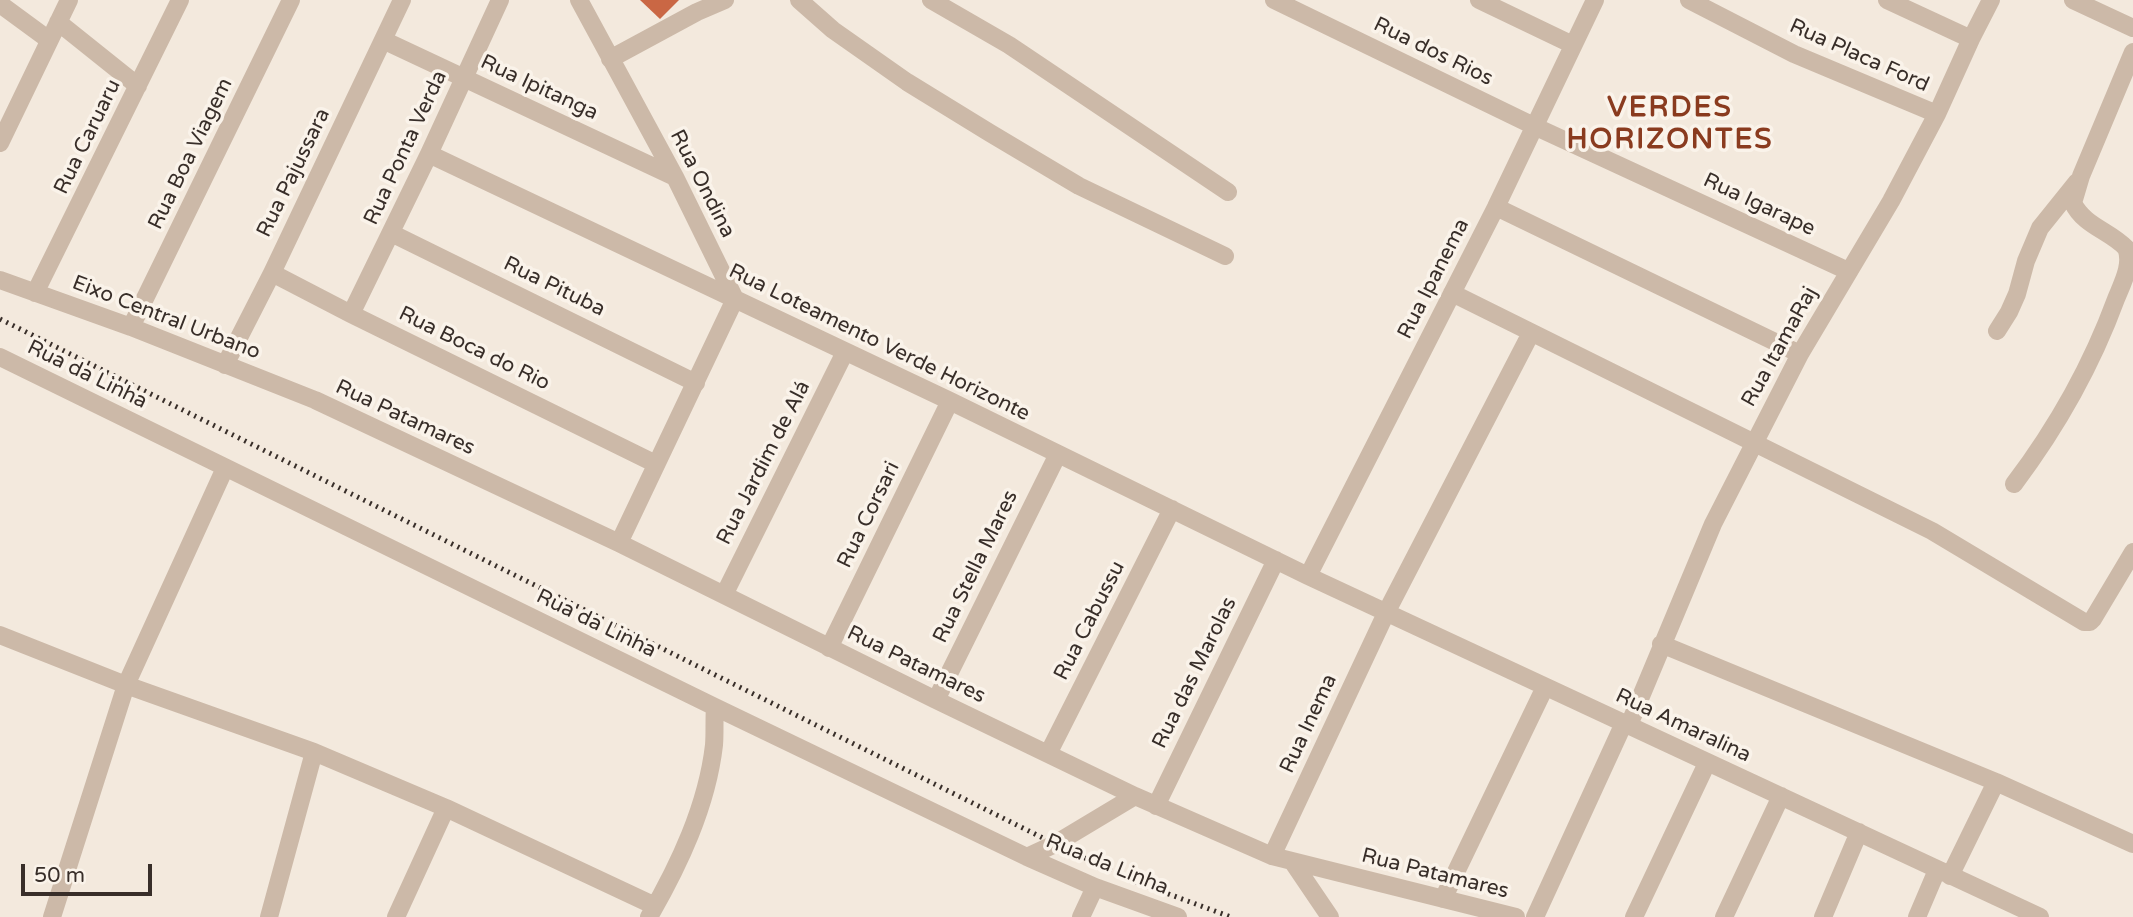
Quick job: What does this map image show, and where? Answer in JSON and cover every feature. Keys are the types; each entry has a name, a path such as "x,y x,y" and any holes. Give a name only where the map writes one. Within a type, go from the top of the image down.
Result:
{"street":[{"path":"0,143 69,0"},
{"name":"Rua Caruaru","path":"35,293 180,0"},
{"name":"Rua Boa Viagem","path":"131,327 291,0"},
{"name":"Rua Pajussara","path":"225,365 272,273 402,0"},
{"name":"Rua Ponta Verda","path":"351,314 500,0"},
{"name":"Rua Ondina","path":"579,0 675,177 735,299"},
{"path":"610,59 697,12 725,0"},
{"path":"799,0 834,30 907,82 1079,186 1225,256"},
{"path":"931,0 999,38 1228,192"},
{"name":"Rua dos Rios","path":"1273,0 1535,127"},
{"path":"1479,0 1573,45"},
{"name":"Rua Ipanema","path":"1308,576 1496,207 1595,0"},
{"name":"Rua Placa Ford","path":"1689,0 1794,54 1937,114"},
{"path":"1887,0 1970,38"},
{"name":"Rua ItamaRaj","path":"1535,917 1627,724 1705,541 1800,354 1891,201 1937,114 1970,38 1991,0"},
{"path":"2073,0 2133,28"},
{"path":"0,4 49,40"},
{"path":"58,22 138,86"},
{"name":"Rua Ipitanga","path":"383,40 675,177"},
{"path":"2014,484 2043,445 2081,380 2103,335 2129,262 2129,254 2122,243 2086,220 2073,203 2081,176 2133,52"},
{"name":"Rua Igarape","path":"1535,127 1848,271"},
{"name":"Rua Loteamento Verde Horizonte","path":"429,154 950,401 1308,576"},
{"path":"1997,331 2017,294 2026,261 2040,228 2081,176"},
{"path":"1496,207 1800,354"},
{"name":"Rua Pituba","path":"391,233 696,383"},
{"name":"Rua Boca do Rio","path":"272,273 656,464"},
{"name":"Eixo Central Urbano","path":"0,280 131,327 315,400"},
{"path":"1452,292 1931,531 2084,622 2093,619 2133,552"},
{"path":"619,543 735,299"},
{"name":"Rua Inema","path":"1272,856 1387,611 1531,333"},
{"name":"Rua Jardim de Alá","path":"724,595 845,352"},
{"name":"Rua da Linha","path":"0,357 715,708 1027,857 1095,887 1178,917"},
{"name":"Rua Patamares","path":"315,400 619,543 936,701 1135,796 1272,856 1516,917"},
{"name":"Rua Corsari","path":"829,648 950,401"},
{"name":"Rua Stella Mares","path":"936,701 1058,454"},
{"path":"52,917 126,685 225,468"},
{"name":"Rua Cabussu","path":"1048,754 1172,509"},
{"name":"Rua das Marolas","path":"1156,806 1276,559"},
{"name":"Rua Amaralina","path":"1308,576 1859,832 2014,912 2040,917"},
{"path":"0,635 126,685 314,752 446,808 654,913 688,840 699,808 712,759 715,708"},
{"path":"1661,644 1996,782 2133,844"},
{"path":"1443,899 1545,687"},
{"path":"269,917 314,752"},
{"path":"1634,917 1707,763"},
{"path":"1917,917 1996,782"},
{"path":"1027,857 1055,844 1135,796"},
{"path":"1724,917 1781,796"},
{"path":"396,917 446,808"},
{"path":"1823,917 1859,832"},
{"path":"1292,861 1330,917"},
{"path":"1081,917 1095,887"}],"building":[{"path":"640,0 679,0 660,19"}],"railway":[{"path":"0,319 1055,844 1136,882 1231,917"}],"district":[{"name":"VERDES HORIZONTES","path":"1670,125"}]}
